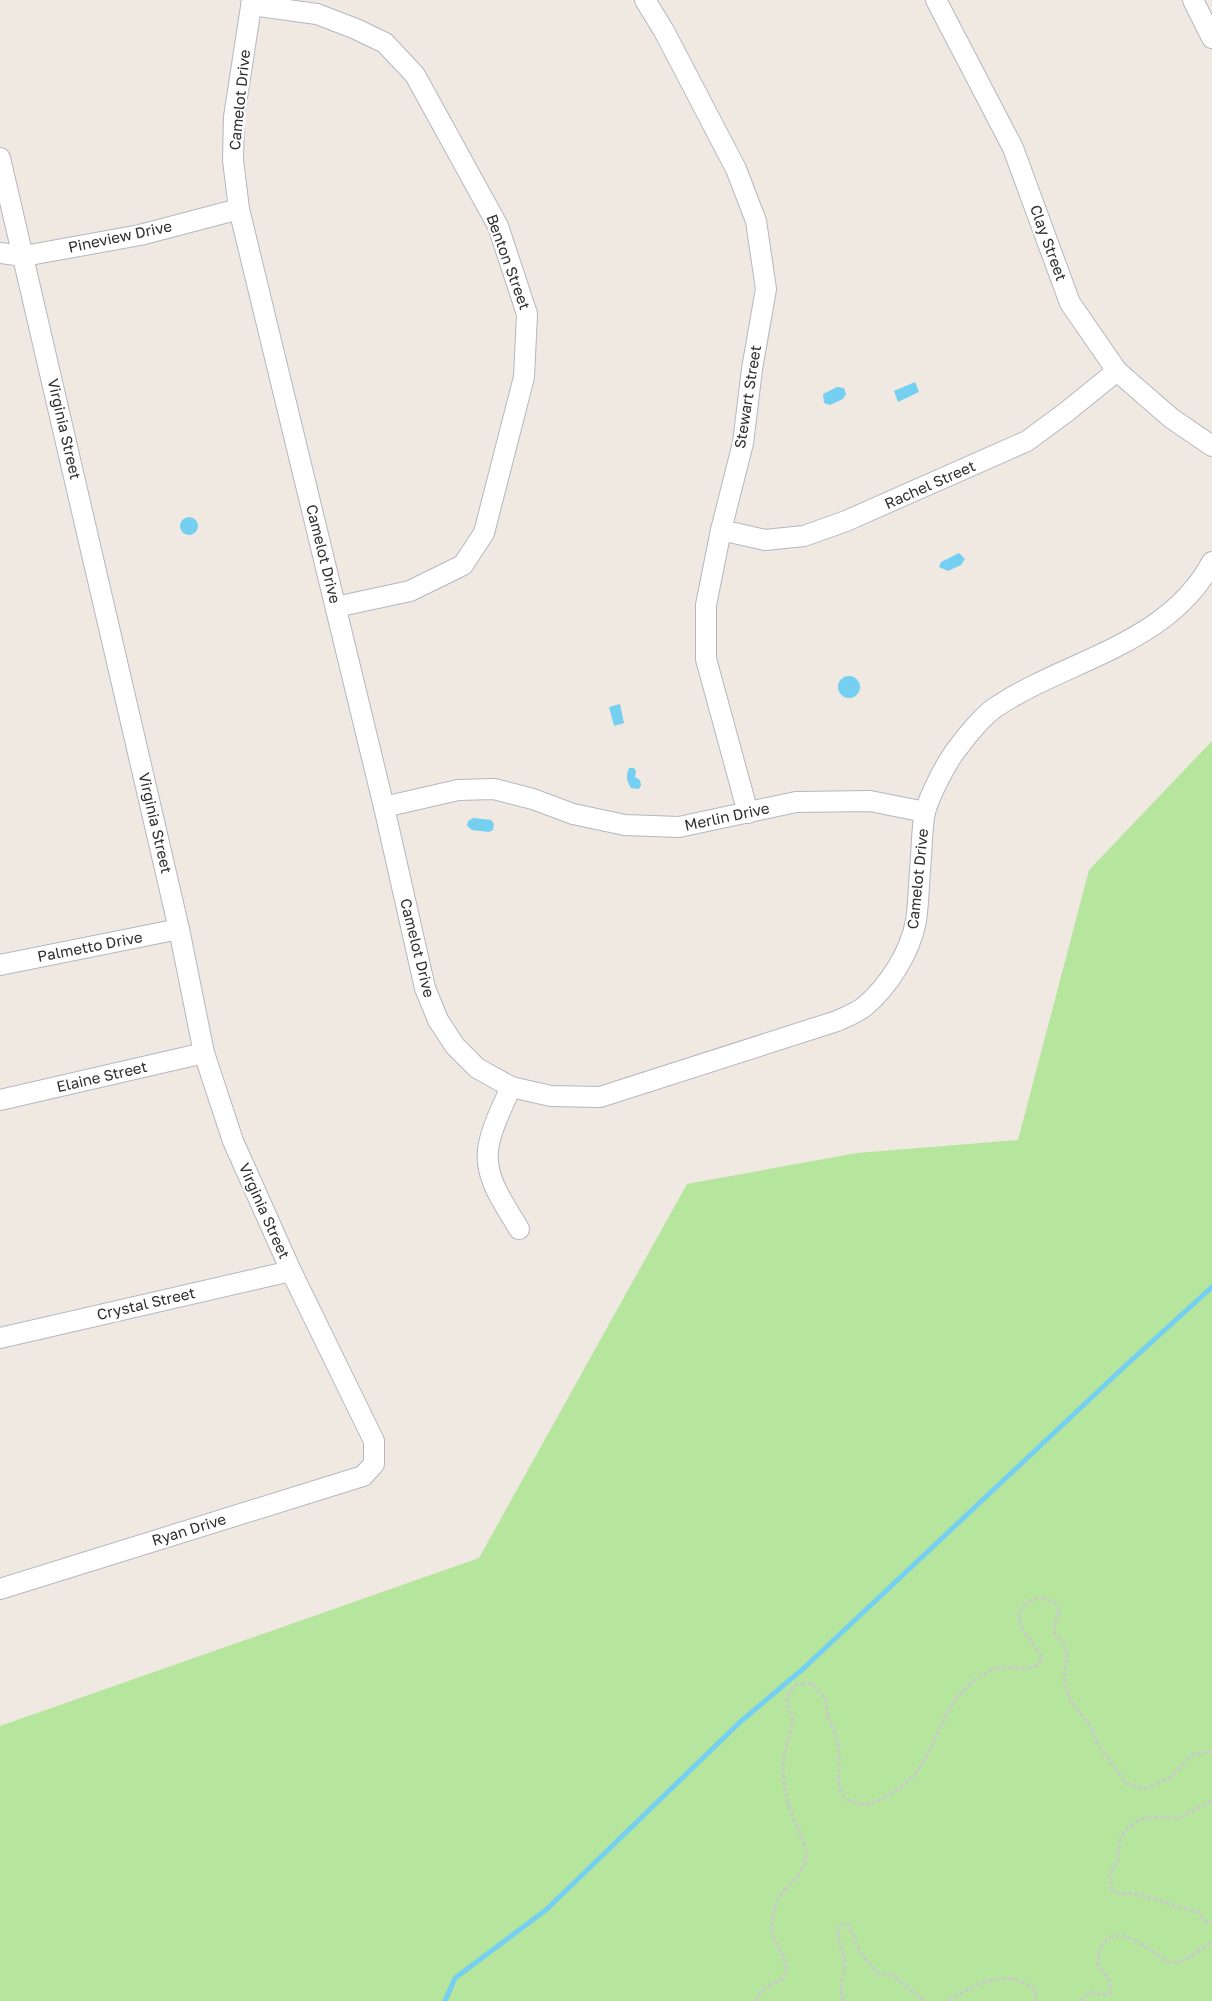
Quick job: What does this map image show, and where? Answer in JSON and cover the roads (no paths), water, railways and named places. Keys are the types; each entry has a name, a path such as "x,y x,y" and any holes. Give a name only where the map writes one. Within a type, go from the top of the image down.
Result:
{"street":[{"name":"Stewart Street","path":"645,0 664,31 736,169 756,221 766,289 752,369 743,443 721,530 706,605 706,659 748,813"},
{"name":"Clay Street","path":"936,0 1012,148 1070,303 1117,371 1171,418 1212,446"},
{"path":"1193,0 1212,38"},
{"name":"Camelot Drive","path":"252,3 234,118 233,160 239,209 384,807 425,988 438,1020 455,1046 477,1068 511,1088 551,1096 600,1097 837,1021 863,1007 890,979 908,947 916,922 925,812 941,776 959,746 995,708 1049,677 1130,640 1163,620 1206,574 1212,562"},
{"name":"Benton Street","path":"252,3 317,14 356,29 385,44 415,75 498,226 527,314 524,377 484,533 463,565 410,592 336,607"},
{"name":"Virginia Street","path":"0,158 179,929 204,1053 233,1141 291,1271 374,1441 374,1464"},
{"name":"Pineview Drive","path":"0,253 24,256 140,235 239,209"},
{"name":"Rachel Street","path":"721,530 765,540 804,536 846,521 1027,442 1065,414 1117,371"},
{"name":"Merlin Drive","path":"384,807 458,790 494,790 533,799 573,814 625,825 679,827 796,802 870,801 925,812"},
{"name":"Palmetto Drive","path":"0,965 179,929"},
{"name":"Elaine Street","path":"0,1100 204,1053"},
{"path":"511,1088 491,1134 487,1161 495,1186 519,1229"},
{"name":"Crystal Street","path":"0,1338 291,1271"},
{"name":"Ryan Drive","path":"0,1589 363,1476 374,1464"}],"water":[{"path":"915,382 919,392 898,402 894,391"},
{"path":"837,387 844,388 846,394 843,399 830,405 824,403 823,394"},
{"path":"189,517 195,520 198,526 195,532 189,535 183,532 180,526 183,520"},
{"path":"959,553 965,559 961,565 948,571 939,567 941,562"},
{"path":"849,676 857,679 860,687 857,695 849,698 841,695 838,687 841,679"},
{"path":"620,704 624,723 614,726 609,707"},
{"path":"629,768 634,768 636,771 635,777 640,780 641,785 639,789 631,788 629,785 627,774"},
{"path":"473,818 491,820 494,824 493,830 489,832 472,830 467,826 468,821"}],"waterway":[{"path":"445,2001 455,1978 547,1909 739,1723 805,1667 1124,1367 1212,1287"}]}
